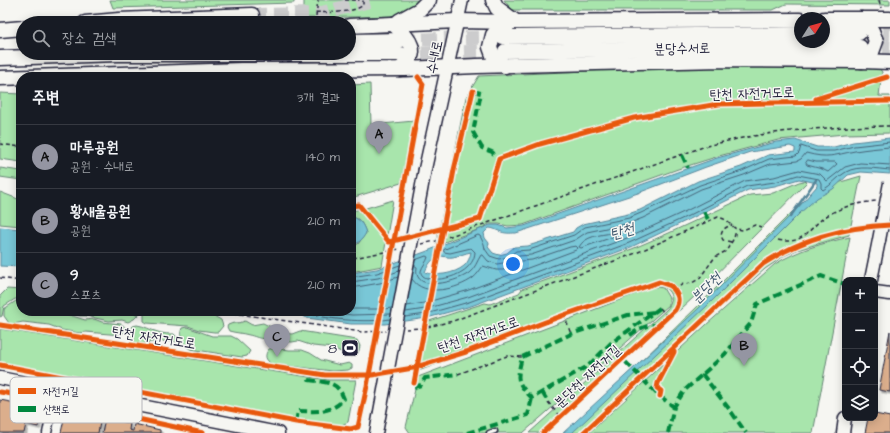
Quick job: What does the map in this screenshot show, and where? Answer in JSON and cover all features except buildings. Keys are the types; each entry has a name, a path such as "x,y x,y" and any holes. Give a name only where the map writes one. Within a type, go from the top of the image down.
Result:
{"highway":[{"path":"393,24 414,14 429,0"},
{"path":"493,0 497,8 516,22"},
{"path":"830,19 861,19 886,13"},
{"path":"225,16 252,15"},
{"path":"830,35 872,52 876,42 872,31 861,19"},
{"path":"356,26 457,21 794,20"},
{"path":"505,66 494,58 490,47 491,41 493,35 498,29 516,22"},
{"path":"393,24 406,36 412,48 412,57 407,64 400,69"},
{"path":"0,30 16,29"},
{"name":"분당수서로","path":"794,34 504,44 794,47"},
{"path":"0,36 16,35"},
{"path":"356,41 402,40"},
{"name":"분당수서로","path":"830,47 860,47"},
{"path":"181,72 446,68 721,60 860,47 890,62"},
{"path":"0,48 16,48"},
{"path":"356,54 401,54"},
{"path":"0,58 16,57"},
{"path":"0,78 16,77"}],"main road":[{"name":"수내로","path":"376,433 425,169 440,107 446,68 462,0"},
{"path":"873,277 890,182"},
{"path":"878,292 890,294"},
{"path":"0,378 10,381"},
{"path":"142,410 278,433"},
{"path":"843,433 845,421"}],"street":[{"path":"47,433 49,423"}],"lane":[{"path":"489,433 495,431"}],"path":[{"path":"316,16 318,0"},
{"path":"316,12 330,13 356,9 363,5 363,1 345,0"},
{"path":"879,0 886,13"},
{"path":"142,392 296,422 351,429 358,427 367,386 423,84 418,77"},
{"path":"414,383 454,170 473,92"},
{"path":"421,244 436,241 690,152 726,141 758,134 783,131 838,127 890,126"},
{"path":"0,144 16,146"},
{"path":"778,240 785,241 804,237 827,216 851,205 876,202"},
{"path":"400,330 423,328 452,321 636,253 718,217 724,219 736,229 743,230 755,225 761,227"},
{"path":"732,225 726,227 721,236 724,240 732,242"},
{"path":"435,230 450,226"},
{"path":"678,296 673,288 682,284 692,283 699,279 715,257 726,251 734,238 736,229"},
{"path":"389,242 404,238"},
{"path":"794,246 808,241"},
{"path":"356,257 400,249"},
{"path":"0,278 16,280"},
{"path":"660,308 668,317"},
{"path":"557,318 572,312"},
{"path":"564,315 571,334"},
{"path":"253,316 362,332 392,330"},
{"path":"665,356 683,339"},
{"path":"660,396 661,391 657,388 658,383 677,344"},
{"path":"458,374 507,356 522,356"},
{"path":"0,365 62,377"},
{"path":"413,368 420,366"},
{"path":"364,375 372,375"},
{"path":"0,392 10,393"},
{"path":"548,402 560,417"},
{"path":"142,417 203,433"}],"green space":[{"path":"110,0 294,0 294,3 113,8"},
{"path":"304,0 423,0 398,16 304,16"},
{"path":"504,0 890,0 890,5 786,4 773,10 512,10"},
{"path":"695,66 879,68 882,72 879,96 890,96 890,133 845,134 778,140 678,169 523,225 508,226 489,224 480,229 436,245 466,97 479,76"},
{"path":"370,84 371,125 414,121 401,183 356,196 356,85"},
{"path":"0,93 16,94 16,161 0,159"},
{"path":"0,168 16,170 16,179 0,177"},
{"path":"861,176 849,235 797,250 784,256 765,269 704,323 586,433 567,433 697,307 795,209 813,194 834,184"},
{"path":"804,181 807,182 694,297 546,433 529,433 666,310 671,301 670,293 667,289 658,285 652,285 413,373 423,323 485,303 490,304 519,293 522,289 632,249 750,195 773,193"},
{"path":"0,192 16,198 16,226 0,224"},
{"path":"393,200 382,266 356,271 356,245 366,233 361,222 356,219 356,210"},
{"path":"850,237 813,433 589,433 706,325 775,264 793,255 830,242"},
{"path":"657,287 663,288 669,298 669,305 523,433 410,433 406,427 418,377"},
{"path":"7,289 16,290 16,299 4,306 2,316 0,317 0,296"},
{"path":"16,301 16,316 73,316 85,320 94,319 102,322 121,324 125,329 121,335 86,332 80,333 62,330 49,325 23,322 13,324 9,323 4,316 4,309"},
{"path":"86,316 137,316 128,322 122,320 109,321"},
{"path":"144,316 214,316 221,320 223,326 218,332 214,332 199,330 188,326 147,323 144,321"},
{"path":"245,321 252,325 263,323 271,327 272,330 267,337 262,338 229,331 227,327 230,324"},
{"path":"137,325 160,333 174,334 180,340 179,342 134,342 129,331 133,326"},
{"path":"187,327 212,336 231,336 237,339 250,351 247,356 242,357 190,349 183,343 181,337 182,328"},
{"path":"0,329 328,380 356,380 348,422 335,428 142,391 142,377 72,377 0,363"},
{"path":"300,331 357,340 360,346 359,350 356,355 351,357 333,348 313,346 298,341 277,341 275,337 276,333 292,334"},
{"path":"276,348 302,350 321,360 340,365 349,363 352,365 352,368 348,370 333,371 272,364 268,361 266,353 269,349"}],"water":[{"name":"탄천","path":"890,138 890,174 861,172 848,175 833,189 817,198 800,213 707,306 572,433 563,433 698,309 797,209 817,186 817,183 799,179 775,186 748,190 631,247 471,306 427,318 385,324 351,324 307,318 303,316 356,316 356,272 377,269 425,252 490,225 498,225 507,228 524,226 717,158 776,142 795,140 817,147 834,147 853,142","holes":["790,146 795,148 795,152 768,155 741,167 698,181 640,210 583,224 576,228 573,232 528,246 514,247 507,253 499,255 493,253 488,247 489,243 485,238 484,233 489,228 503,233 516,233 638,193 750,152","471,252 469,260 460,269 450,273 429,274 425,272 431,262 440,256 453,257"]},
{"path":"356,219 361,222 366,233 356,244"},
{"path":"0,227 16,229 16,267 0,266"}],"waterway":[{"name":"분당천","path":"790,217 816,180"}],"tunnel":[{"path":"252,15 318,14 373,0"},
{"path":"862,33 890,34"},
{"path":"402,40 503,37"},
{"path":"862,47 890,48"},
{"path":"401,54 502,51"}],"marked path":[{"path":"473,91 481,93 473,132 482,148 492,152 499,159"},
{"path":"682,155 688,168"},
{"path":"704,212 709,221"},
{"path":"668,433 674,407 684,391 725,354 751,323 757,304 821,276 842,283"},
{"path":"654,312 628,315 571,334 522,357 518,375 520,383 532,398 588,366 611,343 660,308"},
{"path":"630,335 644,327 660,325"},
{"path":"609,345 656,393 674,407"},
{"path":"296,422 298,411 323,411 334,407 344,399 338,388 334,385 326,382 309,380 308,372"},
{"path":"414,387 421,385 425,378 458,374"},
{"path":"702,374 746,433"},
{"path":"542,392 548,402"},
{"path":"467,433 528,415 532,398"}],"cycle path":[{"path":"142,392 296,422 351,429 358,427 367,386 423,84 418,77"},
{"path":"816,99 887,77"},
{"path":"414,383 454,170 473,91"},
{"name":"탄천 자전거도로","path":"356,205 359,205 389,242 480,219 499,159 540,144 634,118 719,104 890,101"},
{"path":"583,433 763,264 793,247 840,231 890,225"},
{"name":"탄천 자전거도로","path":"0,325 325,375 372,375 413,368 466,352 564,315 659,282 671,286 678,297 678,303 675,310 543,433"},
{"path":"660,396 661,391 657,388 658,383 674,352"},
{"path":"0,365 62,377"},
{"path":"0,392 10,394"},
{"path":"142,420 203,433"}],"place":[{"name":"마루공원","path":"379,154"},
{"name":"8","path":"350,348"},
{"name":"9","path":"277,357"},
{"name":"황새울공원","path":"744,366"}]}
